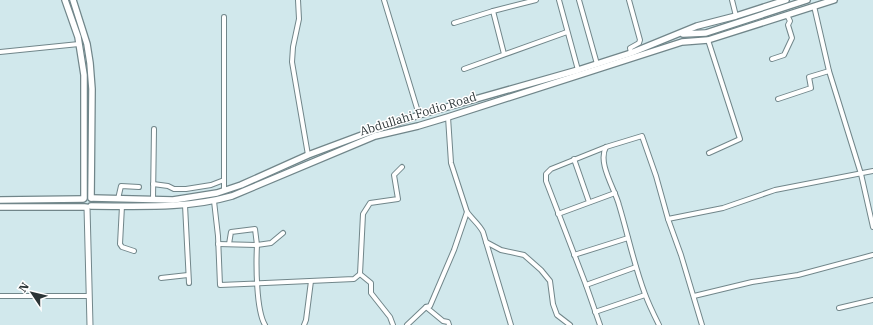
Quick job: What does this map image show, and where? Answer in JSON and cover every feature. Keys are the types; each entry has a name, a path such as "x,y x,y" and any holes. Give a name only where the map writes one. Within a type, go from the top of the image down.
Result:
{"main road":[{"path":"66,0 79,44 84,75 84,198 82,204 88,207 93,203 91,198 92,89 87,44 73,0"},
{"name":"Abdullahi Fodio Road","path":"91,198 173,200 195,197 224,190 308,155 419,115 578,70 631,53 697,26 736,16 786,0"},
{"path":"679,34 706,33 807,0"},
{"path":"682,42 708,40 834,0"},
{"path":"682,42 696,33"},
{"name":"Abdullahi Fodio Road","path":"0,207 185,205 214,201 232,196 375,136 448,117 682,42"},
{"path":"0,200 91,198"}],"street":[{"path":"298,0 299,19 293,47 292,62 308,155"},
{"path":"384,0 419,115"},
{"path":"454,23 536,0"},
{"path":"559,0 578,70"},
{"path":"579,0 597,64"},
{"path":"629,0 640,40 639,43 630,48 631,53"},
{"path":"732,0 736,16"},
{"path":"814,6 829,71 861,174 873,227"},
{"path":"493,11 504,54"},
{"path":"772,59 784,55 792,38 788,25 790,21 787,15"},
{"path":"224,17 224,190"},
{"path":"464,68 568,32"},
{"path":"708,40 740,139 709,153"},
{"path":"0,52 79,44"},
{"path":"778,99 811,88 809,77 829,71"},
{"path":"448,117 451,163 467,212 479,225 486,242 511,325"},
{"path":"153,199 154,130"},
{"path":"600,325 546,181 546,176 551,169 574,159 642,136 656,176 668,219 681,255 702,325"},
{"path":"606,147 603,157 607,173 619,204 645,295 659,325"},
{"path":"574,159 589,202"},
{"path":"214,201 220,285 354,280 360,274 363,214 370,203 398,199 394,175 402,167"},
{"path":"668,219 723,208 775,190 873,171"},
{"path":"153,184 168,186 174,189 186,189 211,185 224,180"},
{"path":"118,199 121,186 139,187"},
{"path":"558,214 614,192"},
{"path":"185,205 189,283"},
{"path":"122,206 120,244 122,247 134,251"},
{"path":"88,207 90,325"},
{"path":"407,325 426,307 430,306 454,250 467,212"},
{"path":"229,244 231,232 255,229 257,245 257,284 261,319 265,325"},
{"path":"218,244 257,245 271,243 283,233"},
{"path":"574,256 628,238"},
{"path":"486,242 501,250 524,255 541,270 550,281 553,304 557,315 570,325"},
{"path":"694,296 752,282 798,275 873,255"},
{"path":"586,285 636,267"},
{"path":"360,274 371,283 371,293 390,317 393,325"},
{"path":"161,278 188,275"},
{"path":"304,325 311,281"},
{"path":"595,312 645,295"},
{"path":"0,296 89,296"},
{"path":"839,308 873,300"},
{"path":"426,307 448,322 449,325"}]}
